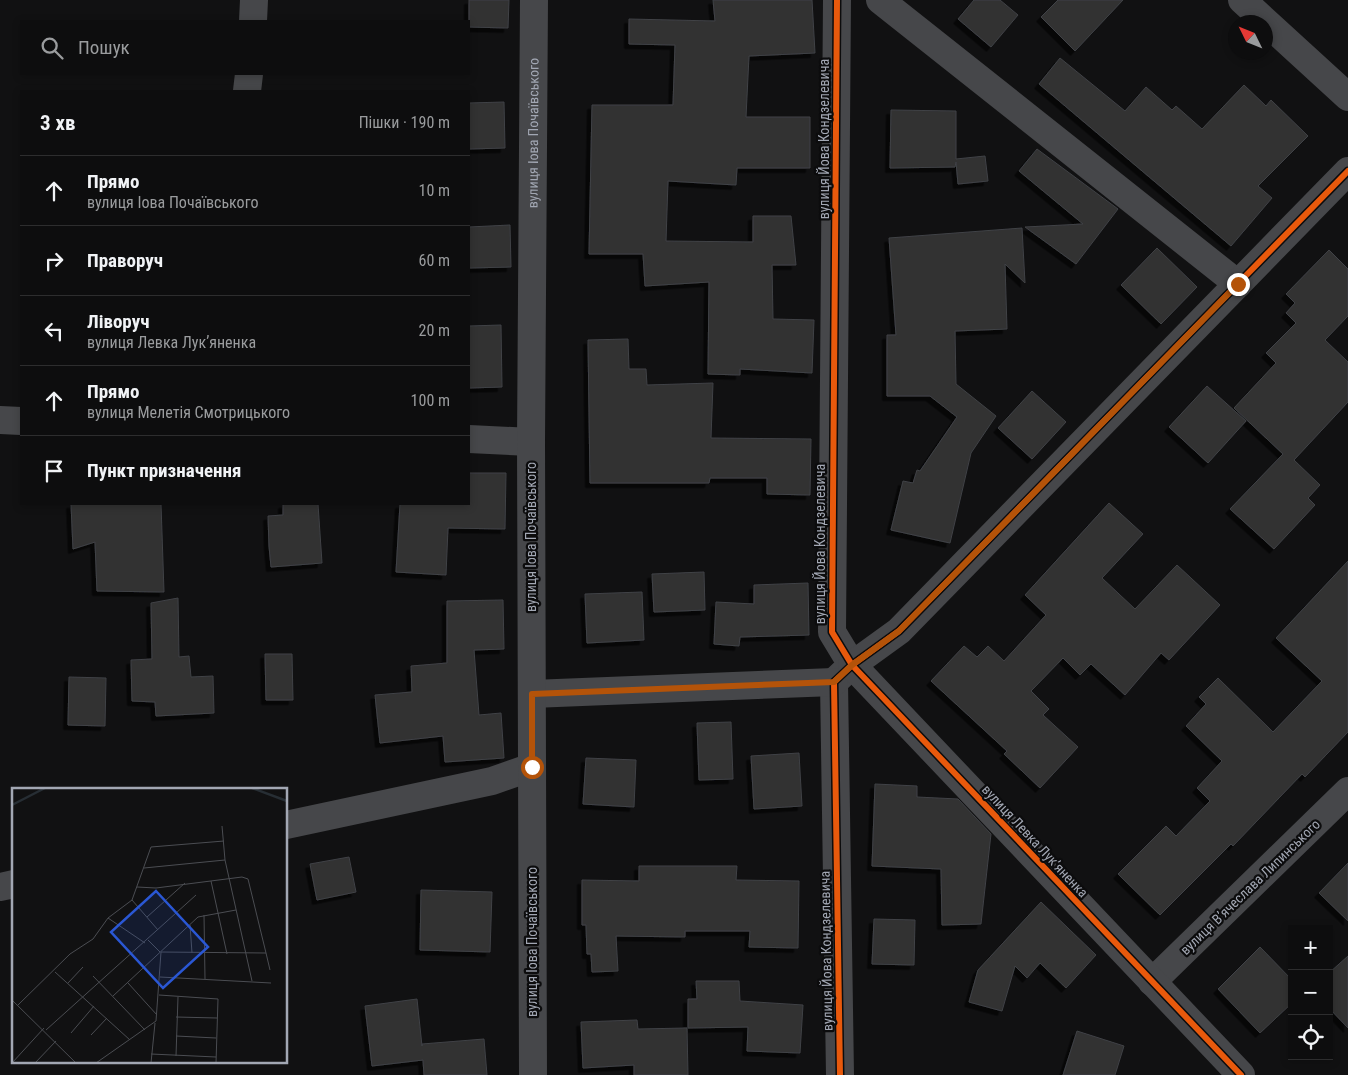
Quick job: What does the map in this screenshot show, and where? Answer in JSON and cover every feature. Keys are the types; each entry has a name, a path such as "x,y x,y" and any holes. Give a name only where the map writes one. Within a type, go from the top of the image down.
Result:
{"street":[{"path":"253,20 254,0"},
{"name":"вулиця Іова Почаївського","path":"533,1075 531,442 534,0"},
{"name":"вулиця Йова Кондзелевича","path":"838,0 832,632 843,674 840,1075"},
{"path":"880,0 1238,284"},
{"path":"1242,0 1348,97"},
{"path":"247,90 249,75"},
{"path":"532,694 843,674 899,631 1348,171"},
{"path":"0,420 20,420"},
{"path":"470,439 531,442"},
{"name":"вулиця Левка Лукʼяненка","path":"843,674 1152,982 1241,1075"},
{"path":"288,825 492,781 532,767"},
{"name":"вулиця Вʼячеслава Липинського","path":"1152,982 1348,791"}],"building":[{"path":"469,0 509,0 508,28 470,27"},
{"path":"713,0 812,0 815,53 749,56 746,117 810,117 810,168 737,168 736,185 668,181 666,241 753,242 753,216 791,216 796,265 772,265 773,319 814,320 812,373 740,369 740,375 708,374 709,282 645,286 643,254 589,254 592,105 673,105 675,45 629,44 629,19 715,21"},
{"path":"974,0 1000,0 1018,15 991,47 958,19"},
{"path":"1058,0 1123,0 1075,51 1041,17"},
{"path":"1060,58 1125,111 1146,87 1172,110 1176,106 1202,129 1244,85 1266,106 1271,100 1308,136 1258,186 1272,198 1231,246 1039,84"},
{"path":"504,102 505,148 470,149 470,103"},
{"path":"891,110 956,111 956,159 985,156 988,181 958,184 956,162 955,167 890,168"},
{"path":"1037,149 1118,209 1076,264 1025,227 1083,224 1019,171"},
{"path":"510,225 511,267 470,268 470,227"},
{"path":"1022,228 1025,283 1005,264 1007,329 955,331 956,384 996,416 971,453 950,543 891,530 903,481 913,483 917,470 920,471 957,417 930,396 887,396 887,335 896,335 889,238"},
{"path":"1157,248 1197,287 1161,324 1121,285"},
{"path":"1329,250 1348,269 1348,316 1325,340 1348,362 1348,402 1294,460 1320,485 1308,498 1315,505 1274,549 1230,509 1283,454 1234,408 1276,363 1266,353 1296,323 1286,313 1295,303 1286,294"},
{"path":"501,325 502,387 470,388 470,326"},
{"path":"628,339 629,369 646,369 647,385 713,383 711,438 811,439 810,495 767,494 767,478 710,478 709,483 590,483 588,340"},
{"path":"1207,386 1246,421 1208,463 1169,427"},
{"path":"1032,391 1066,422 1032,459 998,428"},
{"path":"470,473 506,473 505,529 448,528 446,575 396,572 400,505 470,505"},
{"path":"1109,503 1143,534 1102,578 1135,609 1177,565 1220,605 1169,660 1161,653 1125,695 1091,664 1080,675 1063,658 1031,691 1049,709 1043,715 1078,747 1040,788 1004,754 1007,751 931,681 964,646 977,657 988,646 1004,661 1046,615 1025,595"},
{"path":"71,505 161,505 164,592 97,591 95,542 73,549"},
{"path":"283,505 318,505 322,563 271,567 268,516 283,515"},
{"path":"1348,561 1348,732 1305,777 1302,774 1233,846 1231,844 1160,915 1118,874 1166,826 1176,836 1210,801 1197,788 1222,761 1186,726 1206,704 1199,697 1218,678 1273,732 1322,681 1276,638"},
{"path":"704,572 705,610 654,612 652,574"},
{"path":"808,583 809,635 740,637 739,646 714,644 716,602 754,604 754,585"},
{"path":"642,592 644,640 587,643 585,594"},
{"path":"178,598 179,657 189,656 191,677 213,676 214,713 156,716 155,702 132,701 131,660 152,659 151,603"},
{"path":"503,600 504,649 474,650 479,715 501,713 504,758 445,762 443,736 380,743 375,695 412,692 411,666 447,663 447,601"},
{"path":"265,654 292,654 293,700 266,700"},
{"path":"69,677 106,678 105,726 68,725"},
{"path":"731,722 733,779 699,780 697,723"},
{"path":"799,753 802,806 754,809 751,756"},
{"path":"586,758 636,760 634,807 583,804"},
{"path":"875,784 917,786 917,797 958,799 991,834 981,924 942,925 941,869 872,866"},
{"path":"349,857 356,892 317,900 310,864"},
{"path":"1348,863 1348,921 1319,893"},
{"path":"639,866 737,866 736,880 799,881 798,948 749,947 750,931 685,931 685,937 616,936 618,971 592,972 591,954 587,954 586,925 582,925 582,880 639,881"},
{"path":"421,890 492,892 490,952 420,950"},
{"path":"1041,902 1096,955 1066,988 1040,963 1027,978 1015,966 1002,1011 969,1002 978,970"},
{"path":"874,919 915,920 914,965 872,964"},
{"path":"1260,947 1288,976 1288,1007 1260,1033 1218,989"},
{"path":"1348,956 1348,1028 1333,1012 1333,969"},
{"path":"696,981 739,981 740,1001 803,1005 800,1053 747,1051 748,1027 688,1028 688,999 697,999"},
{"path":"417,999 422,1046 422,1044 484,1039 487,1075 424,1075 423,1060 372,1066 365,1006"},
{"path":"637,1020 638,1029 687,1028 688,1075 634,1075 634,1065 583,1068 581,1022"},
{"path":"1077,1031 1124,1046 1115,1075 1063,1075"}],"cycle path":[{"path":"837,0 832,632 852,665 834,682 840,1075"},
{"path":"1241,1075 852,665 899,631 1348,171"}],"route":[{"path":"532,767 532,694 834,682 852,665 899,631 1238,284"}]}
